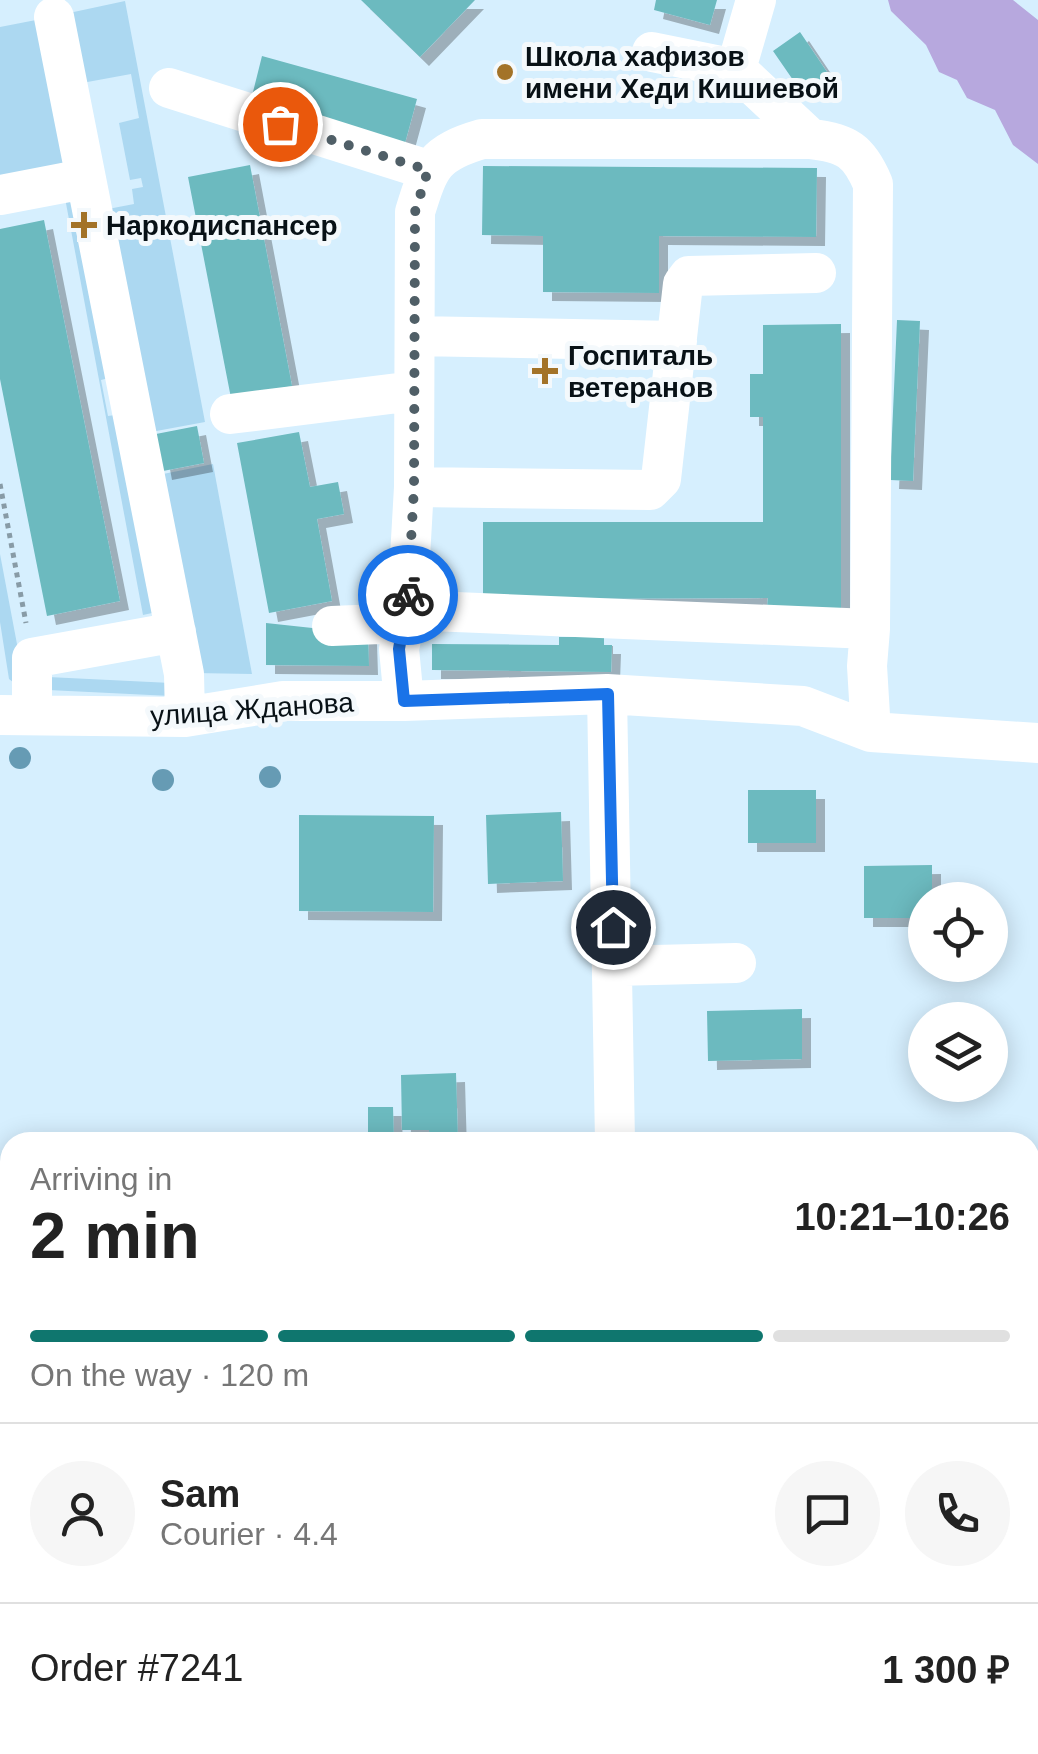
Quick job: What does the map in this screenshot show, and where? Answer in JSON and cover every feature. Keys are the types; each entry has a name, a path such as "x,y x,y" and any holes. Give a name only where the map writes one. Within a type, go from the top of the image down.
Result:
{"street":[{"path":"736,69 756,0"},
{"path":"54,16 184,674 186,717"},
{"path":"652,52 736,69 811,139"},
{"path":"169,88 428,170"},
{"path":"404,701 399,649 406,616 414,488 415,212 428,170 456,147 482,139 811,139 832,141 850,149 864,162 872,184 867,666 871,732"},
{"path":"0,195 84,179"},
{"path":"414,488 650,490 660,480 683,284 689,276 816,273"},
{"path":"416,336 677,341"},
{"path":"230,414 414,392"},
{"path":"332,626 406,616 870,629"},
{"path":"16,714 32,658 176,632"},
{"path":"608,694 615,1132"},
{"name":"улица Жданова","path":"16,714 186,717 284,701 608,694 803,706 871,732 1038,743"},
{"path":"614,966 736,963"}],"path":[{"path":"0,484 32,658"}],"shaded area":[{"path":"888,0 1013,0 1038,20 1038,164 1013,145 995,110 967,98 957,80 939,72 926,45 891,11"},
{"path":"125,1 205,422 151,432 108,209 134,204 132,189 143,187 141,178 130,180 119,123 139,118 131,74 82,83 69,13"},
{"path":"36,20 73,160 0,181 0,27"},
{"path":"71,197 116,376 101,380 108,416 123,414 152,613 143,615 65,198"},
{"path":"213,464 252,674 195,673 158,475"},
{"path":"0,554 22,689 9,679 0,622"},
{"path":"48,677 171,683 171,696 48,690"}],"building":[{"path":"361,0 475,0 420,57"},
{"path":"656,0 717,0 710,25 654,10"},
{"path":"800,32 829,75 802,93 773,51"},
{"path":"262,56 417,99 405,143 251,100"},
{"path":"250,165 292,386 231,398 188,177"},
{"path":"483,166 817,168 816,237 659,236 659,293 543,292 543,236 482,235"},
{"path":"44,220 120,601 47,616 0,379 0,229"},
{"path":"897,320 920,321 913,481 890,480"},
{"path":"841,324 841,608 767,608 768,598 483,599 483,522 763,522 763,417 750,417 750,374 763,374 763,325"},
{"path":"197,426 204,463 163,471 156,434"},
{"path":"299,432 310,487 338,482 344,514 317,519 332,601 269,613 237,443"},
{"path":"266,623 368,634 369,666 266,665"},
{"path":"559,637 604,637 604,645 612,645 611,672 432,670 432,644 559,645"},
{"path":"748,790 816,790 816,843 748,843"},
{"path":"561,812 563,881 488,884 486,815"},
{"path":"299,815 434,816 433,912 299,911"},
{"path":"932,865 932,882 908,882 908,918 864,918 864,866"},
{"path":"802,1009 802,1059 708,1061 707,1011"},
{"path":"456,1073 458,1132 402,1130 401,1075"},
{"path":"368,1107 393,1107 394,1132 368,1132"}],"way so far":[{"path":"280,124 428,170 415,212 414,488 408,595"}],"place":[{"name":"Школа хафизов имени Хеди Кишиевой","path":"505,72"},
{"name":"Наркодиспансер","path":"84,225"},
{"name":"Госпиталь ветеранов","path":"545,371"}],"route":[{"path":"408,595 399,649 404,701 608,694 613,927"}]}
